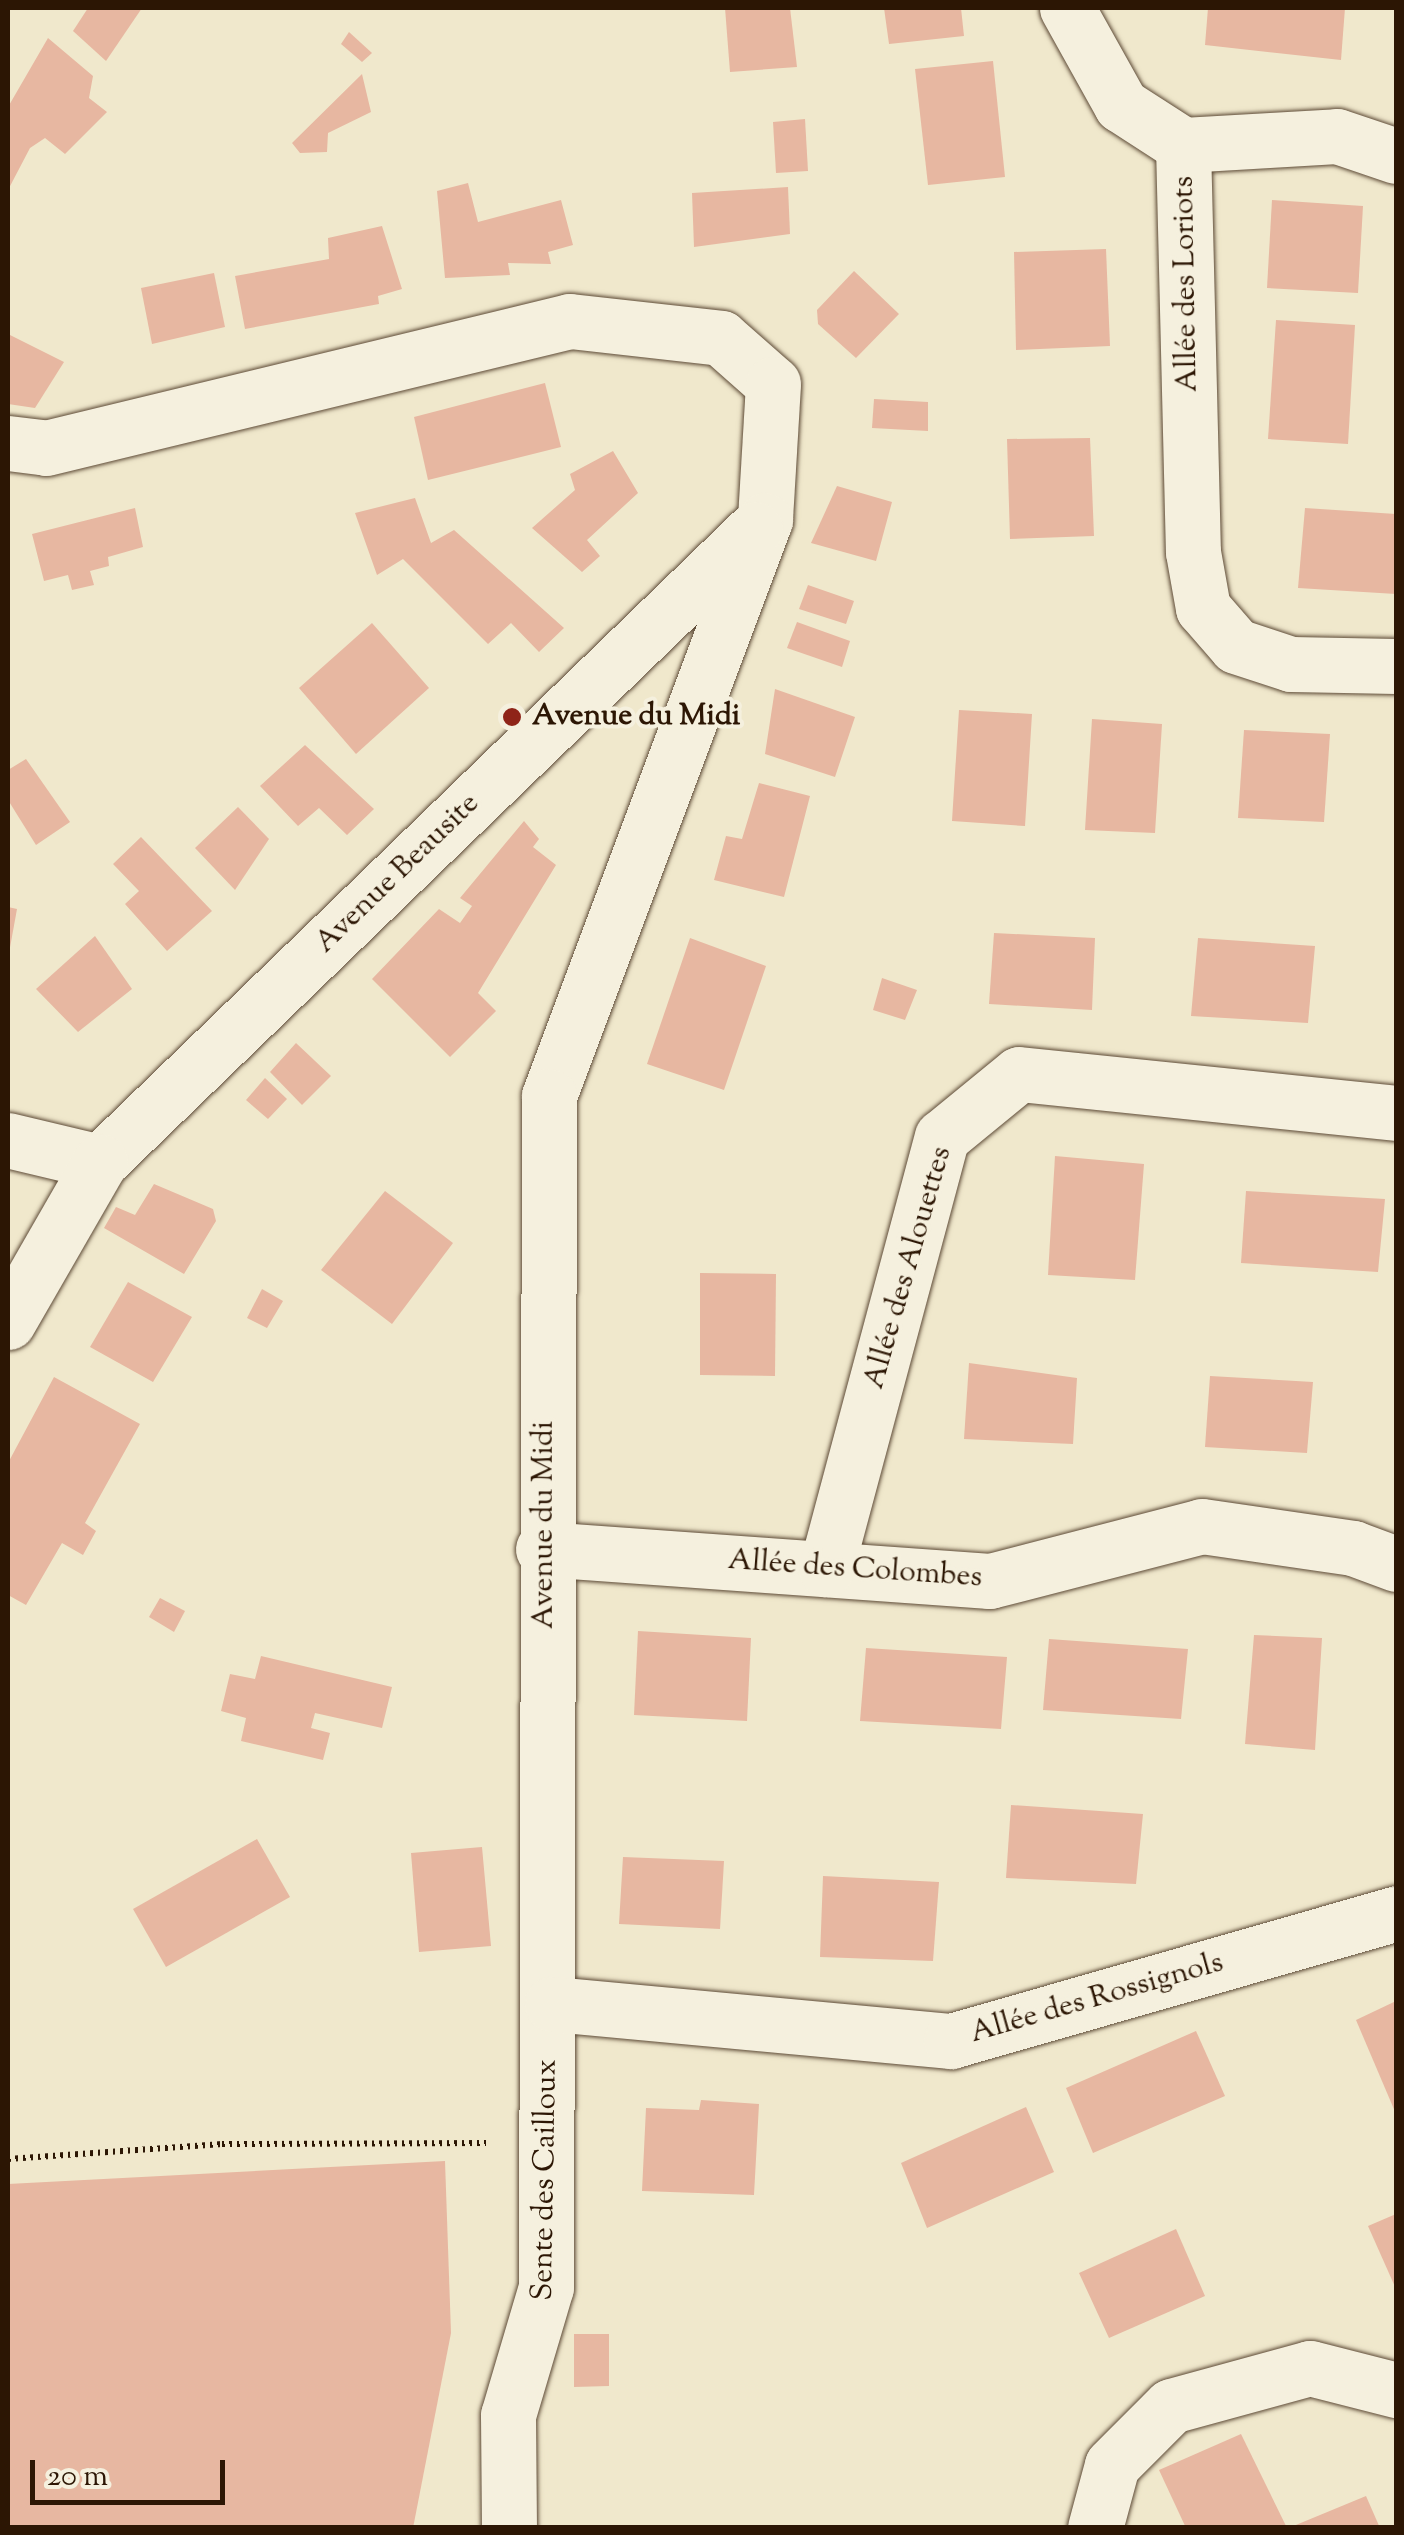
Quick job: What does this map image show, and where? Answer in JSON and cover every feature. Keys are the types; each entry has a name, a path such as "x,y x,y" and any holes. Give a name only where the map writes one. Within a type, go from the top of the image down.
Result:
{"street":[{"name":"Allée des Loriots","path":"1067,8 1122,105 1183,145 1193,552 1204,608 1236,646 1292,664 1396,666"},
{"path":"1183,145 1336,136 1396,156"},
{"name":"Avenue du Midi","path":"8,442 46,448 570,321 639,322 722,338 772,384 764,520 549,1096 543,1549 552,2004"},
{"name":"Avenue Beausite","path":"8,1322 100,1162 764,520"},
{"name":"Allée des Alouettes","path":"826,1570 942,1137 1019,1074 1396,1112"},
{"path":"8,1140 100,1162"},
{"name":"Allée des Colombes","path":"543,1549 990,1581 1202,1526 1353,1548 1396,1564"},
{"name":"Allée des Rossignols","path":"552,2004 951,2041 1396,1912"},
{"name":"Sente des Cailloux","path":"508,2528 508,2415 546,2287 543,2142 552,2004"},
{"path":"1095,2528 1112,2466 1171,2406 1310,2368 1396,2390"}],"path":[{"path":"8,2158 222,2144 543,2142"}],"building":[{"path":"88,8 142,8 106,61 73,31"},
{"path":"725,8 790,8 797,67 730,72"},
{"path":"884,8 961,8 964,36 889,44"},
{"path":"1208,8 1345,8 1341,60 1205,45"},
{"path":"349,32 372,53 362,62 341,44"},
{"path":"48,38 93,76 89,98 107,112 65,154 45,138 30,148 8,190 8,107"},
{"path":"993,61 1005,177 928,185 915,69"},
{"path":"362,74 371,112 328,133 327,152 300,153 292,143"},
{"path":"805,119 808,171 776,173 773,122"},
{"path":"468,183 478,222 561,200 573,245 548,252 551,264 508,263 510,275 445,278 437,191"},
{"path":"788,187 790,234 694,247 692,193"},
{"path":"1272,200 1363,206 1358,293 1267,288"},
{"path":"382,226 402,289 378,296 379,304 245,329 235,276 329,259 328,238"},
{"path":"1106,249 1110,346 1016,350 1014,252"},
{"path":"854,271 899,314 856,358 818,324 817,310"},
{"path":"214,273 225,327 152,344 141,288"},
{"path":"1276,320 1355,325 1348,444 1268,439"},
{"path":"8,334 64,362 35,408 8,404"},
{"path":"545,383 561,447 428,480 414,417"},
{"path":"874,399 928,402 928,431 872,428"},
{"path":"1090,438 1094,536 1010,539 1007,439"},
{"path":"613,451 638,493 587,540 600,556 582,572 532,528 575,490 570,474"},
{"path":"837,486 892,502 876,561 811,543"},
{"path":"415,498 431,543 454,530 564,628 539,652 511,623 488,644 403,559 377,575 355,513"},
{"path":"135,508 143,547 108,557 109,566 90,571 94,585 72,590 68,575 44,581 32,534"},
{"path":"1305,508 1396,514 1396,594 1298,588"},
{"path":"808,585 854,601 846,624 799,609"},
{"path":"797,622 850,641 842,667 787,648"},
{"path":"372,623 429,688 356,754 299,688"},
{"path":"775,689 855,717 835,777 765,754"},
{"path":"959,710 1032,714 1025,826 952,821"},
{"path":"1092,719 1162,724 1155,833 1085,830"},
{"path":"1244,730 1330,734 1324,822 1238,818"},
{"path":"305,745 374,809 347,835 319,808 298,826 260,786"},
{"path":"26,759 70,822 36,845 8,800 8,770"},
{"path":"759,783 810,796 784,897 714,880 726,836 742,839"},
{"path":"238,807 269,839 235,890 195,848"},
{"path":"524,821 539,839 533,847 556,865 478,993 496,1011 450,1057 372,979 439,909 460,923 472,906 460,898"},
{"path":"141,837 212,911 167,951 125,904 139,891 113,864"},
{"path":"8,907 17,909 9,953 8,952"},
{"path":"994,933 1095,938 1092,1010 989,1004"},
{"path":"95,936 132,989 78,1032 36,989"},
{"path":"690,938 766,966 724,1090 647,1064"},
{"path":"1198,938 1315,946 1308,1023 1191,1016"},
{"path":"882,978 917,990 905,1020 873,1010"},
{"path":"296,1043 331,1076 302,1105 270,1072"},
{"path":"265,1078 287,1099 268,1119 246,1100"},
{"path":"1055,1156 1144,1164 1135,1280 1048,1275"},
{"path":"154,1184 213,1209 216,1221 184,1274 104,1228 116,1207 135,1215"},
{"path":"385,1191 453,1243 392,1324 321,1270"},
{"path":"1246,1191 1385,1199 1378,1272 1241,1263"},
{"path":"700,1273 776,1274 775,1376 700,1375"},
{"path":"128,1282 192,1317 153,1382 90,1347"},
{"path":"262,1289 283,1301 267,1328 247,1318"},
{"path":"969,1363 1077,1378 1073,1444 964,1439"},
{"path":"1210,1376 1313,1382 1307,1453 1205,1447"},
{"path":"54,1377 140,1424 85,1523 96,1531 83,1555 62,1543 26,1605 8,1595 8,1463"},
{"path":"160,1598 185,1611 174,1632 149,1617"},
{"path":"638,1631 751,1638 747,1721 634,1715"},
{"path":"1254,1635 1322,1638 1315,1750 1245,1744"},
{"path":"1049,1639 1188,1649 1181,1719 1043,1710"},
{"path":"866,1648 1007,1657 1001,1729 860,1721"},
{"path":"261,1656 392,1687 382,1728 315,1713 311,1728 330,1733 323,1760 241,1741 246,1718 221,1711 230,1674 255,1679"},
{"path":"1011,1805 1143,1814 1136,1884 1006,1878"},
{"path":"257,1839 290,1897 166,1967 133,1909"},
{"path":"482,1847 491,1946 419,1952 411,1853"},
{"path":"623,1857 724,1861 720,1929 619,1924"},
{"path":"823,1876 939,1882 933,1961 820,1957"},
{"path":"1396,2001 1396,2114 1356,2020"},
{"path":"1196,2031 1225,2096 1093,2153 1066,2088"},
{"path":"701,2100 759,2104 754,2195 642,2191 646,2108 699,2110"},
{"path":"1026,2107 1054,2172 927,2228 901,2163"},
{"path":"445,2161 451,2333 413,2528 8,2528 8,2184"},
{"path":"1396,2214 1396,2289 1368,2226"},
{"path":"1176,2229 1205,2296 1109,2338 1079,2273"},
{"path":"574,2334 609,2334 609,2386 574,2387"},
{"path":"1241,2434 1287,2528 1186,2528 1159,2470"},
{"path":"1366,2496 1380,2528 1291,2528 1291,2527"}],"place":[{"name":"Avenue du Midi","path":"512,717"}]}
